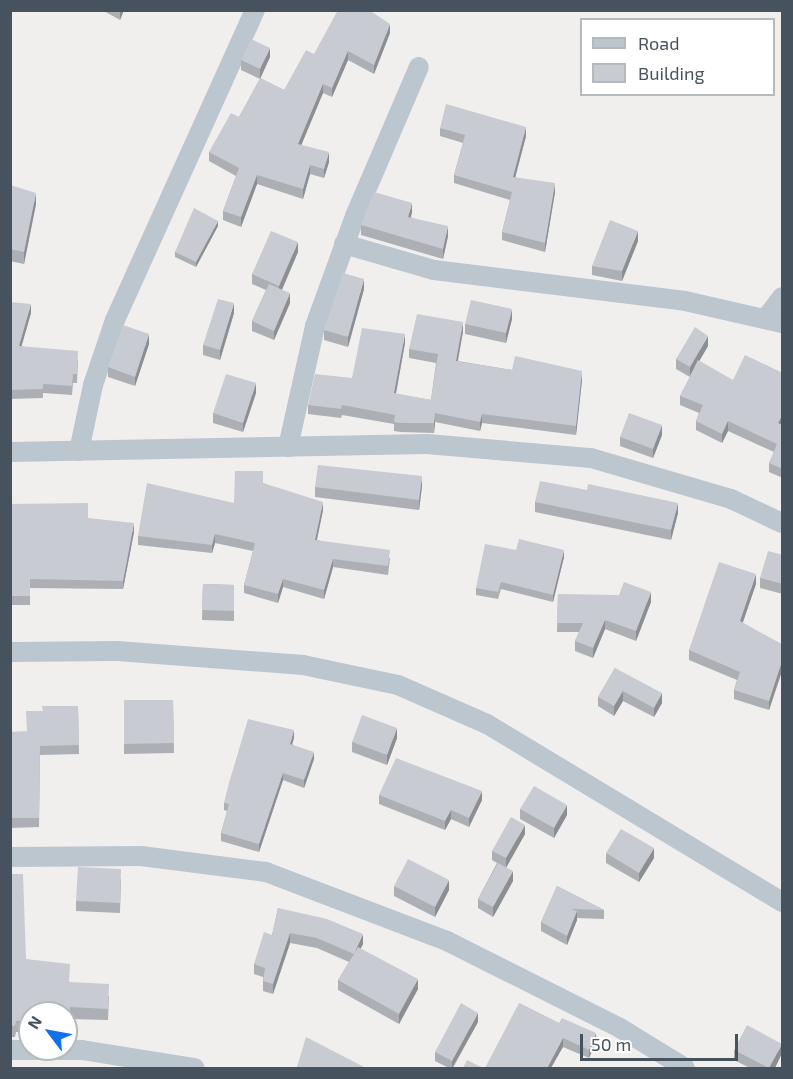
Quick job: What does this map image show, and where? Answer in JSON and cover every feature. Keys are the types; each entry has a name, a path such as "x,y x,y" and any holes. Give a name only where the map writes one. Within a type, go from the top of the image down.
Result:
{"street":[{"path":"79,451 93,386 115,320 255,10"},
{"path":"288,447 315,326 344,244 419,67"},
{"path":"344,244 434,270 559,283 775,320 783,297"},
{"path":"10,452 428,444 591,458 732,499 783,523"},
{"path":"10,652 117,651 303,664 398,685 487,724 783,902"},
{"path":"10,857 141,856 266,872 447,941 620,1028 685,1068"},
{"path":"10,1050 82,1050 195,1068"}],"building":[{"path":"338,10 369,10 390,24 374,65 348,51 332,88 323,84 298,144 329,152 324,169 310,165 303,189 257,175 241,217 223,211 239,168 209,152 231,113 239,117 260,78 284,90 306,50 314,54"},
{"path":"251,39 270,48 260,69 241,60"},
{"path":"446,104 526,127 513,177 555,183 545,243 502,232 512,192 454,175 465,135 440,128"},
{"path":"10,185 36,193 24,252 10,249"},
{"path":"374,192 412,203 408,217 448,226 443,249 361,225"},
{"path":"194,208 218,221 196,262 175,252"},
{"path":"610,220 638,231 622,271 592,266"},
{"path":"271,231 298,242 279,286 252,274"},
{"path":"343,273 364,279 348,337 324,330"},
{"path":"269,284 290,293 274,331 252,321"},
{"path":"218,299 234,303 220,350 203,345"},
{"path":"471,300 512,309 506,333 465,324"},
{"path":"10,302 31,304 19,346 78,351 77,374 73,374 72,386 43,384 43,389 10,390"},
{"path":"417,314 463,322 456,361 512,370 515,356 582,371 576,426 482,414 480,422 435,413 434,423 401,423 394,422 395,415 342,405 341,409 308,405 315,374 352,378 362,328 405,334 394,393 431,400 438,354 409,349"},
{"path":"123,325 149,334 135,377 108,367"},
{"path":"695,327 708,336 690,367 676,359"},
{"path":"745,355 783,373 783,413 778,423 783,425 783,469 769,463 777,444 728,421 722,434 696,421 703,405 680,396 698,360 733,380"},
{"path":"226,374 256,383 243,423 213,413"},
{"path":"629,413 662,425 653,449 620,437"},
{"path":"318,465 422,476 419,500 315,487"},
{"path":"235,471 263,471 263,483 323,502 315,540 390,550 388,566 333,559 324,590 283,579 278,594 244,585 255,543 215,534 212,545 138,536 147,483 234,503"},
{"path":"540,481 587,490 588,484 678,503 671,530 535,502"},
{"path":"88,503 88,518 134,523 123,581 30,579 30,596 10,596 10,504"},
{"path":"519,539 564,550 553,595 501,582 498,592 476,588 485,544 516,550"},
{"path":"768,551 783,555 783,584 760,578"},
{"path":"719,562 756,574 740,621 783,645 783,658 769,701 734,690 740,672 689,650"},
{"path":"624,582 651,592 636,631 605,620 593,648 575,641 583,623 557,623 558,594 619,595"},
{"path":"203,584 234,585 234,611 202,610"},
{"path":"615,668 662,693 654,708 623,691 614,706 598,697"},
{"path":"124,700 173,700 174,743 124,744"},
{"path":"42,706 78,706 79,745 40,746 39,818 10,818 10,732 27,731 26,711 43,711"},
{"path":"362,715 397,728 387,755 352,742"},
{"path":"248,719 294,730 290,744 314,752 304,780 283,773 259,844 221,833 229,804 224,803"},
{"path":"396,758 482,791 469,818 451,810 445,821 379,795"},
{"path":"534,786 567,805 554,828 520,809"},
{"path":"511,817 525,825 506,858 492,851"},
{"path":"621,829 654,848 639,873 606,853"},
{"path":"408,859 449,880 435,907 394,886"},
{"path":"498,863 513,871 493,907 478,899"},
{"path":"78,867 121,869 120,903 76,901"},
{"path":"10,874 23,874 26,959 70,964 69,982 109,984 108,1009 78,1007 78,1001 18,1001 18,1021 15,1026 10,1025"},
{"path":"557,886 604,910 571,909 577,911 567,936 541,922"},
{"path":"278,908 327,919 363,934 354,954 317,938 290,933 273,984 263,981 265,968 254,964 264,932 272,935"},
{"path":"358,947 418,979 399,1014 338,980"},
{"path":"461,1003 478,1013 452,1061 435,1052"},
{"path":"519,1003 559,1023 562,1018 596,1033 589,1050 563,1038 547,1068 485,1068"},
{"path":"747,1025 782,1044 769,1068 734,1050"},
{"path":"306,1037 366,1068 297,1067"},
{"path":"467,1060 483,1068 463,1068"}]}
